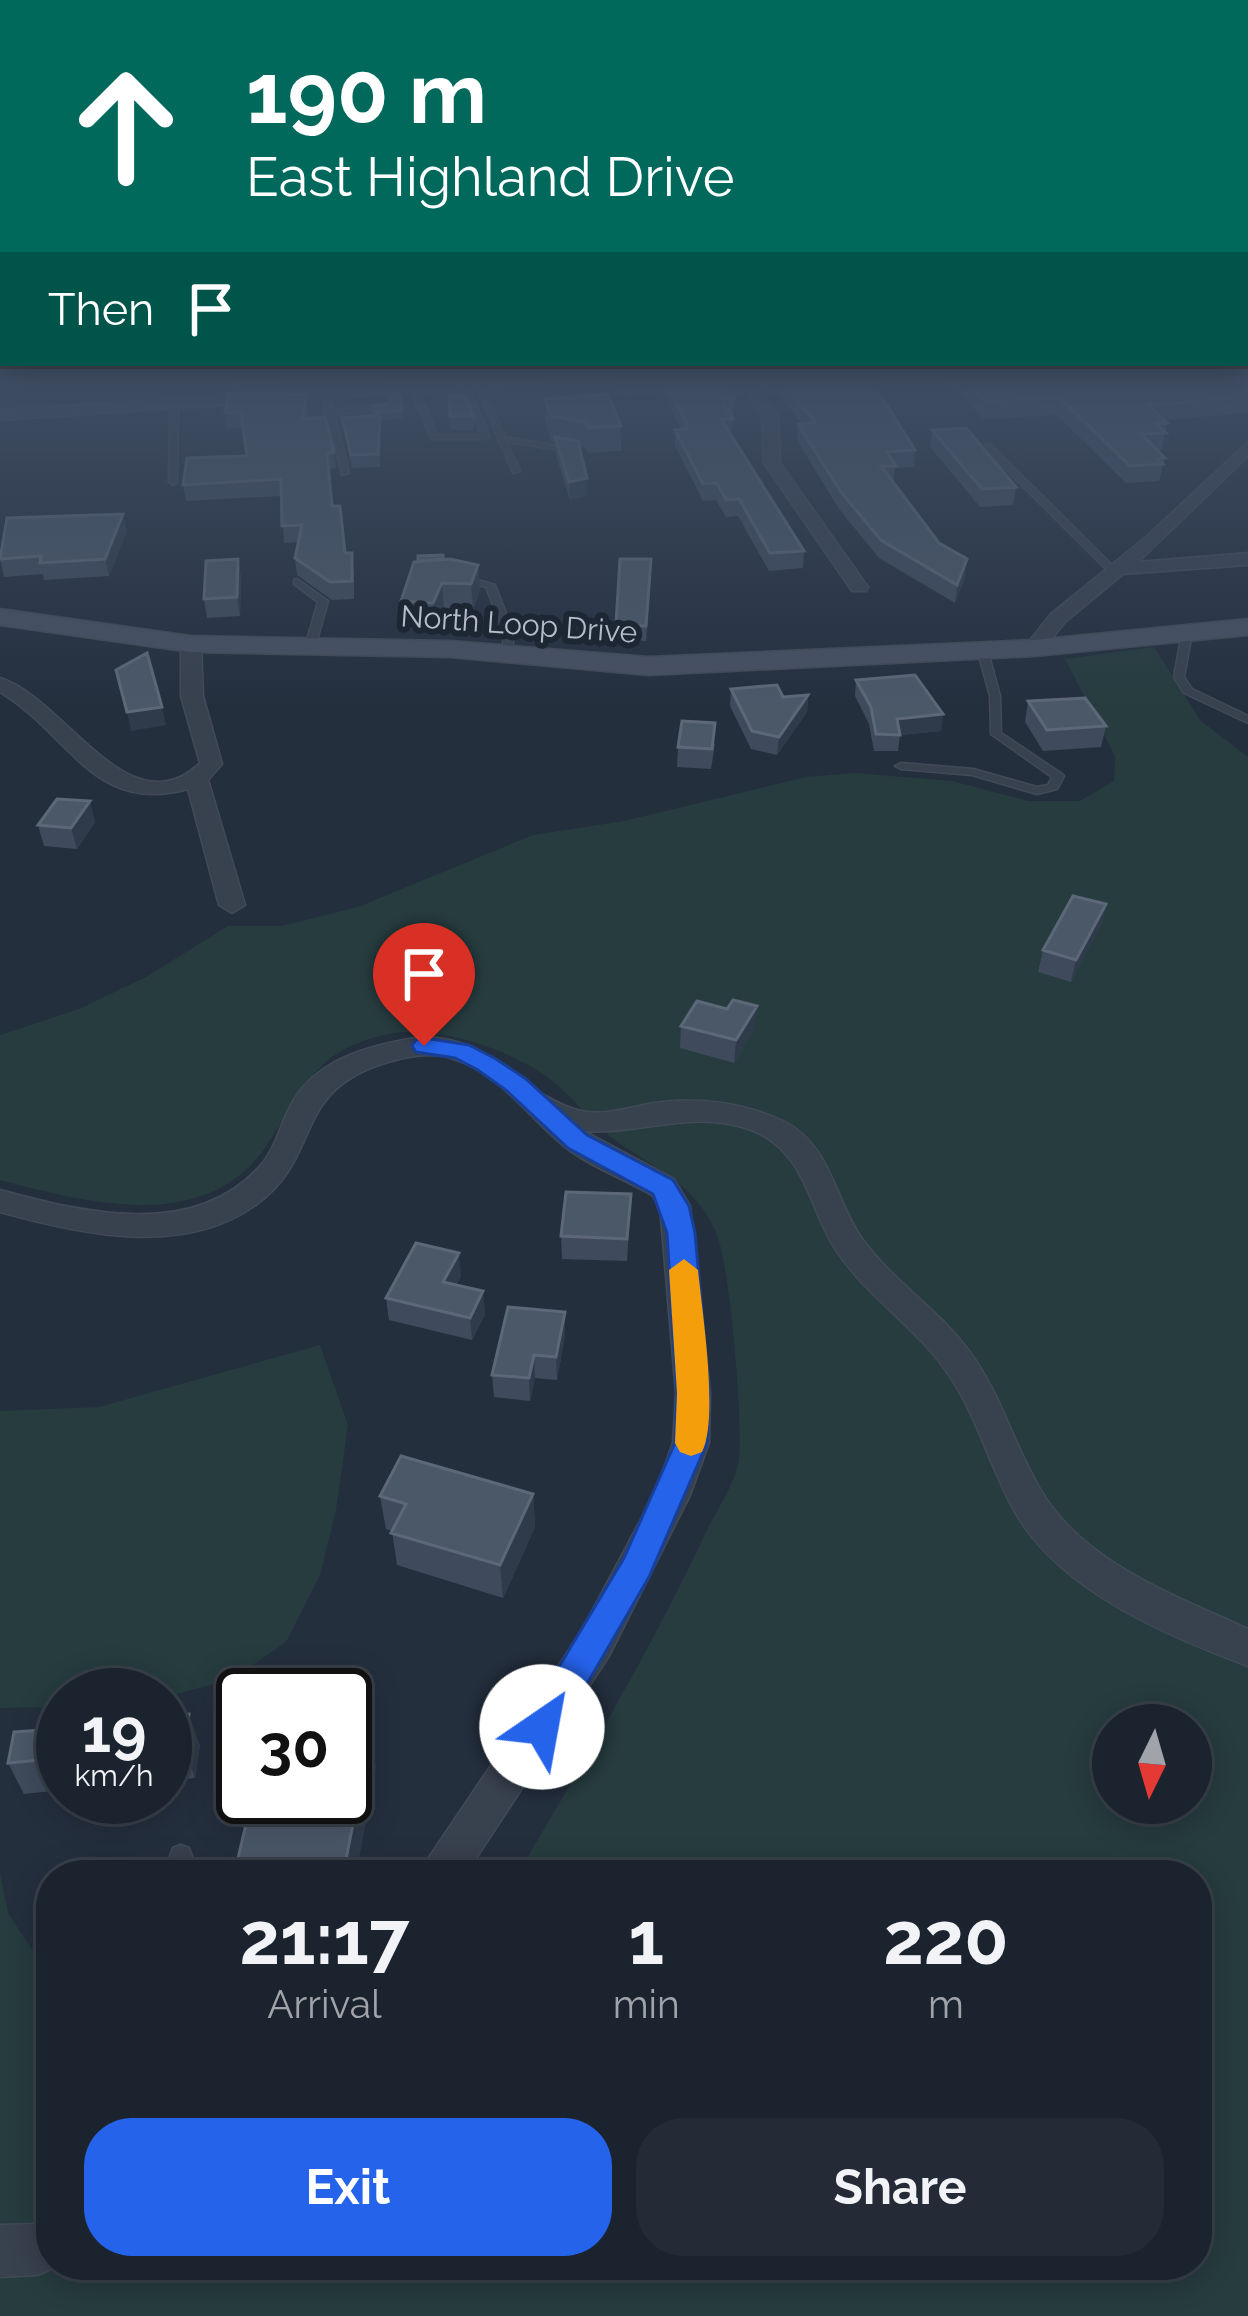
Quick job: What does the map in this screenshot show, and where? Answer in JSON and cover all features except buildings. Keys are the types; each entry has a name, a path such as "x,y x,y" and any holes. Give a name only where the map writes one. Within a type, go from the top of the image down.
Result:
{"street":[{"path":"790,488 859,587"},
{"path":"1034,648 1058,618 1204,488"},
{"path":"1116,571 1248,559"},
{"name":"North Loop Drive","path":"0,617 191,644 507,655 649,666 983,652 1248,627"},
{"path":"0,684 20,693 109,778 160,787 197,779 209,771 211,756 192,696 191,644"},
{"path":"197,779 232,904"},
{"path":"0,1202 131,1224 192,1221 225,1210 272,1173 309,1097 332,1076 406,1049 443,1046 460,1050 551,1110 585,1122 703,1110 729,1114 784,1134 808,1158 860,1261 938,1333 984,1402 1025,1496 1045,1527 1098,1572 1248,1648"},
{"path":"450,1860 595,1644 672,1495 691,1443 693,1393 675,1206 663,1187 578,1142 517,1085"},
{"path":"0,2251 36,2248"}],"lane":[{"path":"1030,488 1116,571"},
{"path":"452,577 490,585 509,634 507,655"},
{"path":"297,582 323,601 310,647"},
{"path":"1186,634 1179,677 1187,692 1248,720"},
{"path":"901,766 973,772 1037,791 1053,787 1058,776 1047,764 997,734 995,696 983,652"}],"green space":[{"path":"1154,647 1200,720 1248,757 1248,2316 0,2316 0,1873 8,1913 36,1955 36,2280 1212,2280 1212,1860 526,1860 639,1663 737,1467 737,1379 721,1249 693,1196 613,1138 535,1069 473,1042 408,1032 364,1041 327,1061 267,1145 242,1173 212,1192 179,1202 107,1203 0,1180 0,1035 79,1009 146,977 228,926 282,926 358,907 533,835 624,821 806,777 854,773 952,781 1028,801 1080,801 1114,781 1115,756 1065,659"},
{"path":"320,1345 348,1425 336,1510 320,1575 286,1642 249,1668 216,1668 216,1684 192,1690 192,1668 36,1668 36,1707 0,1708 0,1411 99,1407"}],"slow traffic":[{"path":"684,1270 693,1393 691,1443"}],"route":[{"path":"424,1046 460,1050 487,1064 578,1142 663,1187 675,1206 681,1233 693,1393 691,1443 637,1567 542,1727"}]}
